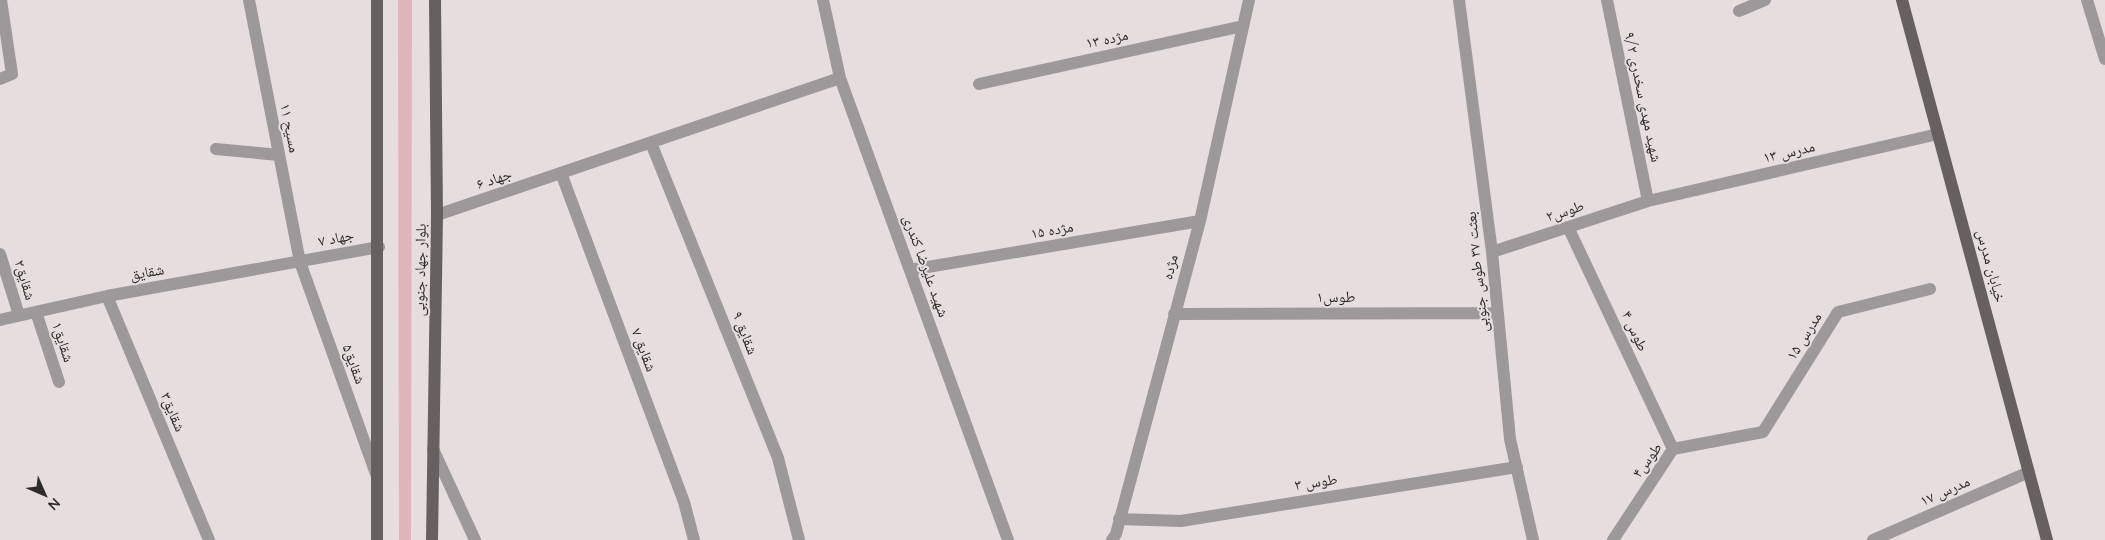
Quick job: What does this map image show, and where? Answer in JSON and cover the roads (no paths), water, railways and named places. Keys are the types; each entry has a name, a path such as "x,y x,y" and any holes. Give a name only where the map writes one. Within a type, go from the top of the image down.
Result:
{"main road":[{"path":"377,0 379,247 377,540"},
{"name":"بلوار جهاد جنوبی","path":"432,540 437,215 435,0"},
{"name":"خیابان مدرس","path":"1902,0 2047,540"}],"street":[{"path":"0,80 12,74 1,0"},
{"name":"مسیح ۱۱","path":"249,0 300,262"},
{"name":"شهید علیرضا کندری","path":"823,0 840,78 1008,540"},
{"name":"مژده","path":"1112,540 1200,221 1249,0"},
{"name":"بعثت ۳۷ طوس جنوبی","path":"1459,0 1492,252 1510,440 1533,540"},
{"name":"شهید مهدی سخدری ۹/۲","path":"1607,0 1648,200"},
{"path":"1739,11 1766,0"},
{"path":"2087,0 2105,58"},
{"name":"مژده ۱۳","path":"979,84 1243,26"},
{"name":"جهاد ۶","path":"437,215 840,78"},
{"name":"مدرس ۱۳","path":"1648,200 1938,134"},
{"name":"شقایق ۹","path":"651,143 778,458 799,540"},
{"path":"216,149 279,155"},
{"name":"شقایق ۷","path":"561,173 684,502 694,540"},
{"name":"طوس۲","path":"1492,252 1648,200"},
{"name":"مژده ۱۵","path":"910,270 1200,221"},
{"name":"طوس ۴","path":"1568,227 1673,449"},
{"name":"جهاد ۷","path":"300,262 379,247"},
{"name":"شقایق۲","path":"0,254 19,315"},
{"name":"شقایق","path":"0,320 107,296 300,262"},
{"name":"شقایق۵","path":"300,262 377,477"},
{"name":"مدرس ۱۵","path":"1763,432 1838,312 1930,289"},
{"name":"شقایق۳","path":"107,296 208,540"},
{"name":"شقایق۱","path":"36,312 59,382"},
{"name":"طوس۱","path":"1174,314 1498,313"},
{"name":"طوس۴","path":"1613,540 1673,449 1763,432"},
{"path":"433,449 475,540"},
{"name":"طوس ۳","path":"1119,519 1181,521 1517,467"},
{"name":"مدرس ۱۷","path":"1873,540 2029,472"}]}
